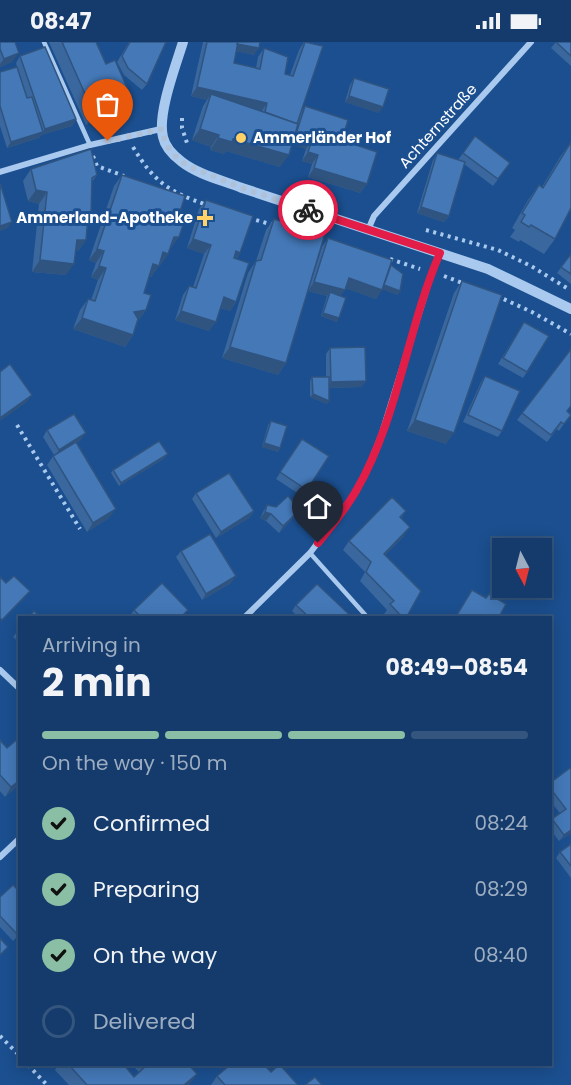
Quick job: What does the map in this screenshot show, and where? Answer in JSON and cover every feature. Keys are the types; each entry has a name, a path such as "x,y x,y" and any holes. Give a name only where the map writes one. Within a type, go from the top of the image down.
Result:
{"street":[{"path":"183,42 163,113 162,129 167,147 188,166 242,188 440,253 511,279 571,309"},
{"name":"Achternstraße","path":"368,230 374,216 531,42"},
{"path":"0,172 90,145 162,129"},
{"path":"246,616 310,553 344,509 369,466 382,433 440,253"},
{"path":"0,670 18,687"},
{"path":"0,857 18,840"}],"lane":[{"path":"44,42 90,145"},
{"path":"310,553 366,616"}],"path":[{"path":"182,118 182,128"},
{"path":"126,136 152,175 179,195"},
{"path":"90,145 97,166 128,177"},
{"path":"158,188 216,208"},
{"path":"249,218 281,228"},
{"path":"390,259 472,286"},
{"path":"492,294 532,312 571,334"},
{"path":"17,425 80,529"},
{"path":"0,1036 18,1054"},
{"path":"29,1066 47,1085"}],"building":[{"path":"0,42 15,42 19,53 4,59"},
{"path":"62,42 96,42 106,64 115,60 131,97 94,114"},
{"path":"130,42 166,42 147,84 128,68 122,56"},
{"path":"207,42 238,42 234,63 260,69 264,48 288,57 285,74 293,76 305,42 323,46 297,124 265,112 267,103 197,87"},
{"path":"238,42 260,42 259,48 237,44"},
{"path":"556,42 571,42 571,56"},
{"path":"45,47 76,119 45,129 20,56"},
{"path":"17,67 27,98 32,97 43,132 11,142 0,106 0,72"},
{"path":"354,78 389,89 383,107 349,96"},
{"path":"211,94 298,124 289,155 233,139 232,142 218,138 219,135 200,129"},
{"path":"305,106 348,120 345,130 357,133 353,144 377,152 367,184 314,168 318,155 308,152 312,140 296,134"},
{"path":"475,136 510,163 498,179 463,153"},
{"path":"571,142 571,208 555,239 521,222 525,215 522,213 539,185 543,188"},
{"path":"91,149 97,175 92,178 91,217 88,217 86,240 77,240 74,264 40,260 47,192 36,190 31,169"},
{"path":"437,153 465,162 449,216 421,207"},
{"path":"122,175 185,196 180,212 187,214 179,237 174,237 168,254 163,252 159,266 153,264 144,293 151,295 146,310 134,312 138,319 133,335 82,318 88,299 95,301 106,268 99,266 104,251 97,249"},
{"path":"0,183 12,222 0,226"},
{"path":"206,200 253,216 240,253 236,251 234,258 249,263 236,302 224,297 216,322 181,311 189,286 196,288 211,245 193,239"},
{"path":"274,219 325,234 286,363 230,347 256,261 261,260"},
{"path":"328,238 392,260 382,290 349,278 345,290 314,282"},
{"path":"571,254 571,274 561,267"},
{"path":"391,265 403,274 400,291 384,285"},
{"path":"462,281 502,295 454,433 415,420"},
{"path":"330,292 346,298 339,318 323,313"},
{"path":"524,322 549,336 527,372 503,358"},
{"path":"365,347 366,381 331,382 330,348"},
{"path":"571,349 571,406 567,411 571,415 564,424 561,422 551,435 522,413"},
{"path":"10,364 32,395 0,418 0,372"},
{"path":"485,376 520,391 502,431 468,415"},
{"path":"312,377 329,377 329,401 313,394"},
{"path":"74,414 86,433 59,450 47,430"},
{"path":"271,421 287,426 280,448 264,443"},
{"path":"302,439 329,456 307,490 280,472"},
{"path":"159,441 168,454 121,483 113,470"},
{"path":"76,442 116,509 93,523 53,456"},
{"path":"229,473 254,511 221,532 196,493"},
{"path":"288,496 300,510 283,526 271,514 265,512 267,505 276,507"},
{"path":"392,497 406,511 400,517 410,527 384,554 421,591 407,616 401,616 390,604 394,601 366,572 371,562 349,541"},
{"path":"210,534 236,576 206,594 181,551"},
{"path":"14,576 30,591 2,620 0,618 0,577 6,583"},
{"path":"162,583 188,610 182,616 140,616 134,610"},
{"path":"317,584 351,616 308,616 296,605"},
{"path":"472,590 486,598 489,594 492,598 506,604 500,616 456,616"},
{"path":"34,611 39,616 30,616"},
{"path":"18,739 18,782 11,787 0,775 0,740 7,748"},
{"path":"570,768 571,830 564,835 552,819 566,809 552,791 552,782"},
{"path":"571,844 571,866 560,852"},
{"path":"13,885 18,890 17,934 0,916 0,897"},
{"path":"0,938 8,947 0,955"},
{"path":"70,1066 125,1066 134,1077 146,1066 190,1066 197,1074 184,1085 87,1085"},
{"path":"229,1066 265,1066 271,1072 281,1066 298,1085 225,1085 217,1076"},
{"path":"315,1077 322,1085 305,1085"}],"way so far":[{"path":"108,141 162,129 167,147 188,166 242,188 308,210"}],"place":[{"name":"Ammerländer Hof","path":"241,138"},
{"name":"Ammerland-Apotheke","path":"205,218"}],"route":[{"path":"308,210 440,253 424,295 382,433 369,466 356,492 318,543"}]}
